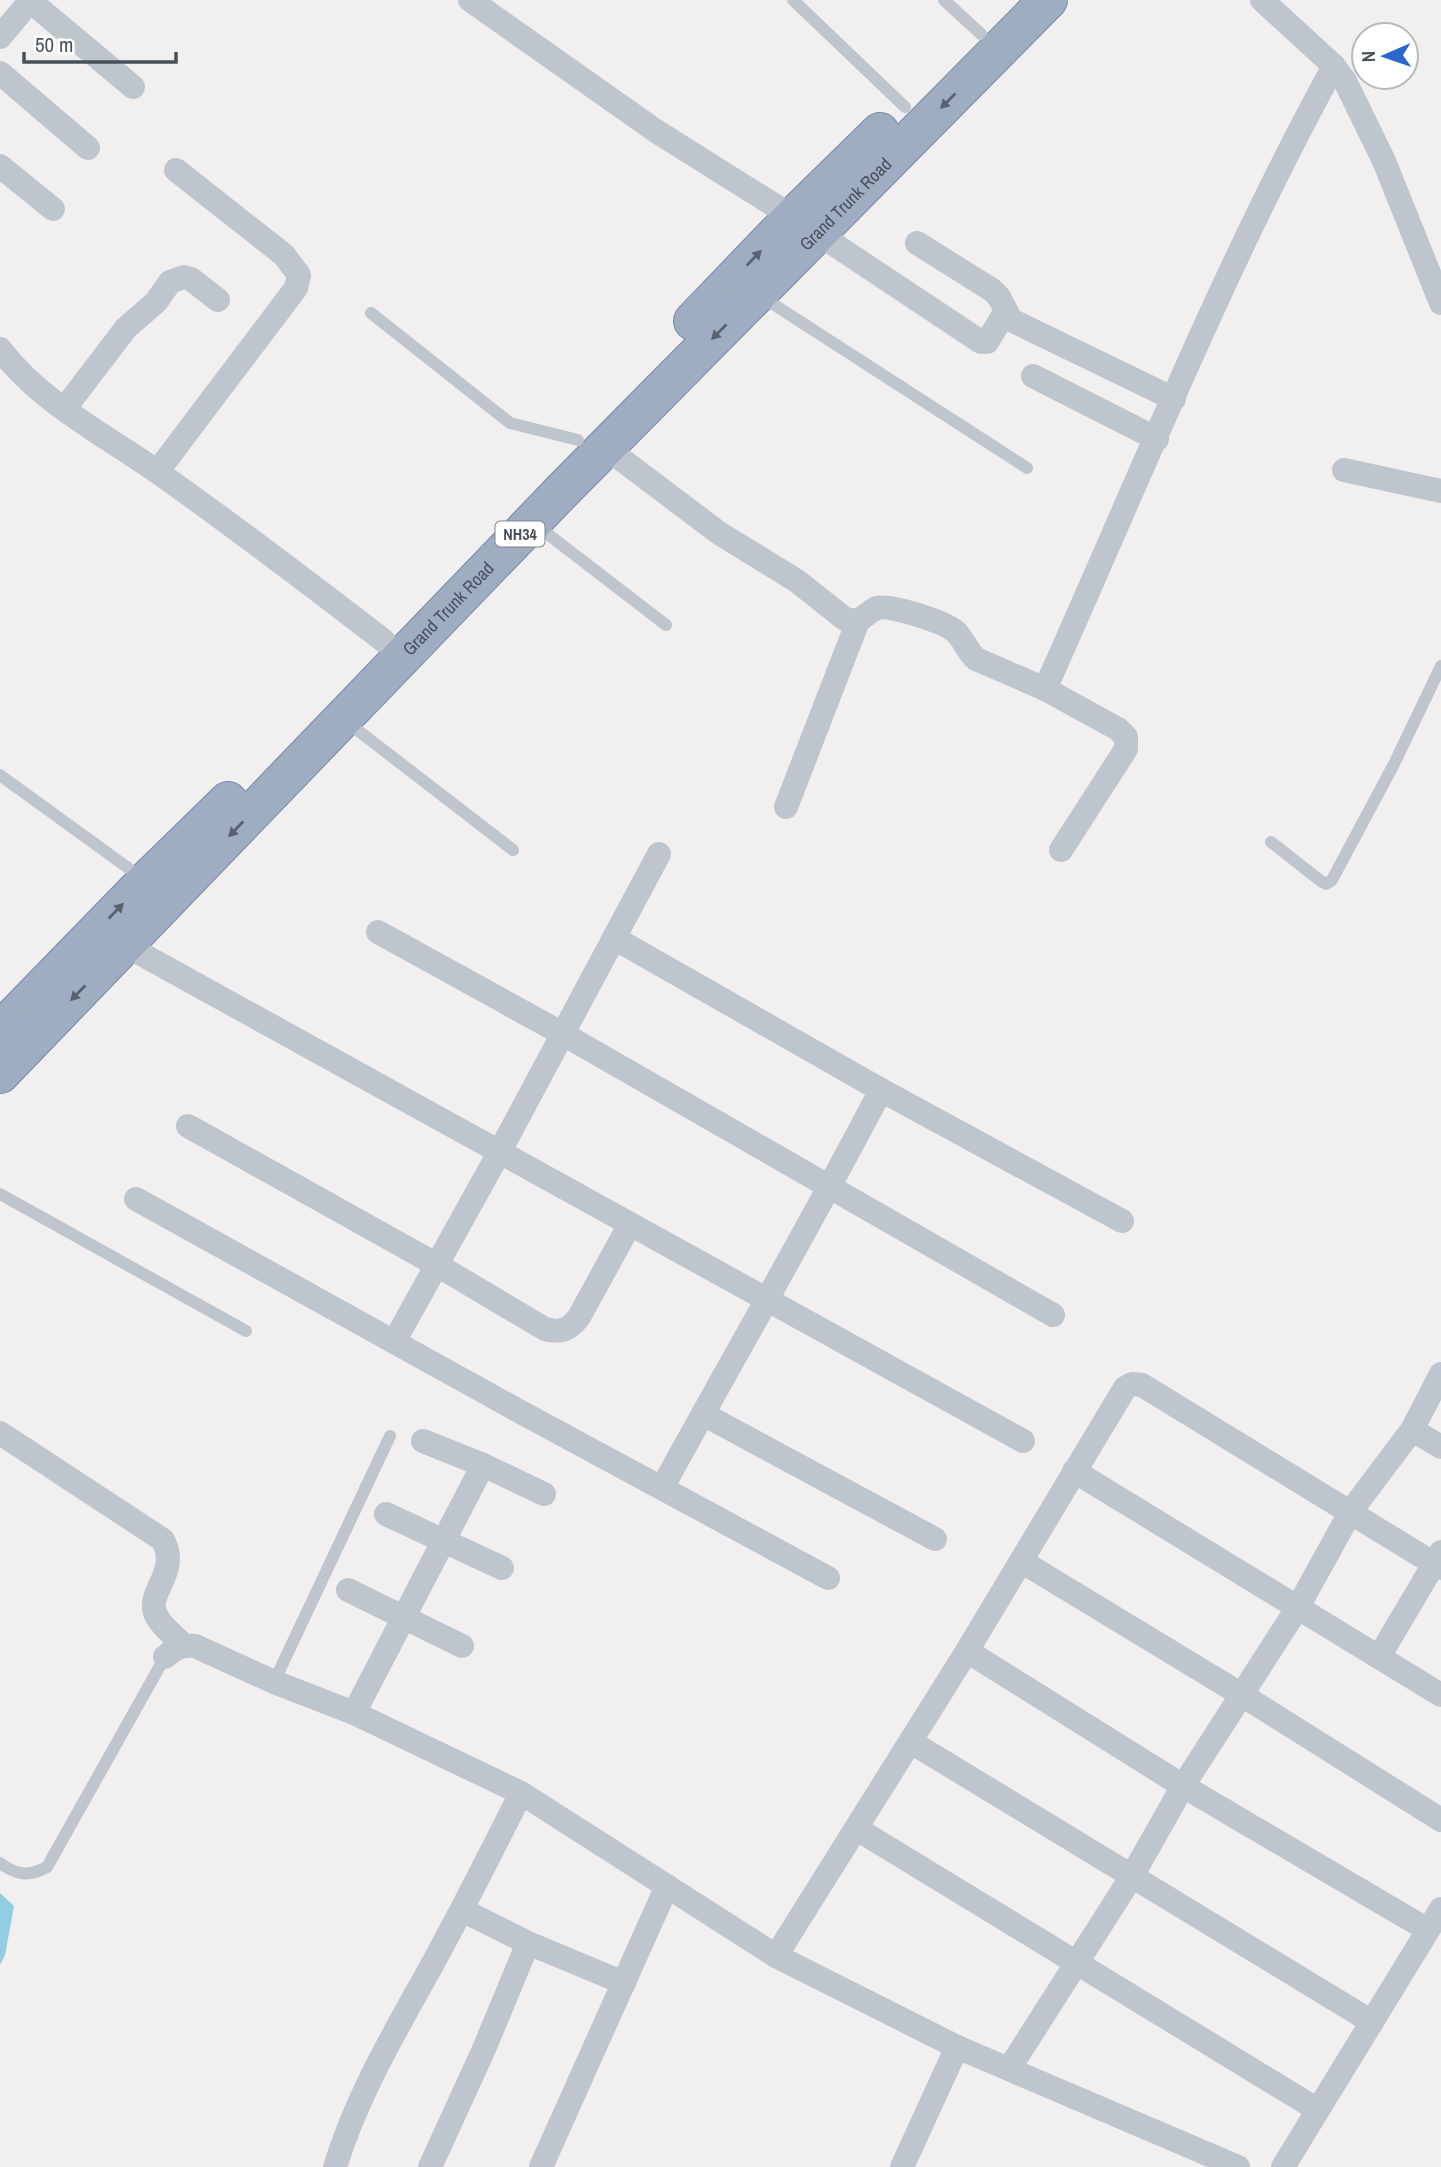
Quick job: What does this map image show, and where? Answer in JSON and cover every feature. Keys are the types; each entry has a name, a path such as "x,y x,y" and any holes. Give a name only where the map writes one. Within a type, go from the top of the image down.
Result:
{"highway":[{"name":"Grand Trunk Road","path":"0,1031 146,881 253,778 384,641 592,443 757,294 805,225 905,107 1015,0"},
{"name":"Grand Trunk Road","path":"0,1074 531,522 592,443 805,225 1048,0"}],"street":[{"path":"0,37 30,0 133,87"},
{"path":"470,0 656,131 805,225 981,342 987,342 992,337 1006,312"},
{"path":"1262,0 1334,65 1345,81 1378,148 1441,303"},
{"path":"1045,689 1257,212 1334,65"},
{"path":"0,73 88,148"},
{"path":"0,166 53,209"},
{"path":"157,472 296,288 299,275 285,255 176,170"},
{"path":"916,243 992,290 999,296 1011,320 1174,399"},
{"path":"65,408 126,328 156,302 170,282 184,277 191,279 218,300"},
{"path":"0,349 23,377 270,552 384,641"},
{"path":"1033,376 1157,439"},
{"path":"592,443 719,533 797,581 845,619 858,621"},
{"path":"1343,470 1441,491"},
{"path":"786,807 858,621 876,608 887,607 939,623 957,632 967,651 976,659 1045,689 1118,729 1126,737 1126,749 1061,850"},
{"path":"394,1342 659,854"},
{"path":"378,932 563,1034 1054,1315"},
{"path":"614,938 881,1090 1122,1221"},
{"path":"125,944 1023,1441"},
{"path":"662,1488 881,1090"},
{"path":"188,1126 437,1265 545,1329 558,1332 570,1328 579,1317 630,1224"},
{"path":"136,1199 828,1578"},
{"path":"1009,2069 1132,1876 1183,1786 1298,1607 1351,1511 1412,1430 1441,1374"},
{"path":"776,1956 967,1651 1125,1388 1132,1384 1142,1385 1439,1561 1379,1657"},
{"path":"703,1414 935,1539"},
{"path":"1412,1430 1441,1447"},
{"path":"0,1433 163,1540 169,1551 169,1567 153,1608 174,1651 195,1646 274,1682 354,1713 521,1793 776,1956 957,2048 1238,2167"},
{"path":"423,1441 544,1494"},
{"path":"354,1713 483,1465"},
{"path":"1074,1471 1441,1695"},
{"path":"386,1514 502,1568"},
{"path":"1021,1561 1441,1820"},
{"path":"348,1590 462,1646"},
{"path":"967,1651 1183,1786 1427,1930"},
{"path":"911,1742 1372,2022"},
{"path":"335,2167 345,2134 367,2087 521,1793"},
{"path":"857,1829 1318,2110"},
{"path":"541,2167 667,1886"},
{"path":"1283,2167 1441,1909"},
{"path":"462,1910 624,1983"},
{"path":"430,2167 484,2049 528,1942"},
{"path":"902,2167 957,2048"}],"lane":[{"path":"793,0 905,107"},
{"path":"944,0 981,34"},
{"path":"757,294 1027,468"},
{"path":"371,313 510,424 592,443"},
{"path":"531,522 666,625"},
{"path":"1270,842 1322,882 1326,884 1332,880 1394,764 1441,666"},
{"path":"342,719 513,850"},
{"path":"0,775 146,881"},
{"path":"0,1194 246,1331"},
{"path":"274,1682 390,1436"},
{"path":"0,1863 18,1874 34,1874 47,1867 174,1651"}],"water":[{"path":"0,1893 14,1906 5,1955 0,1965"}]}
